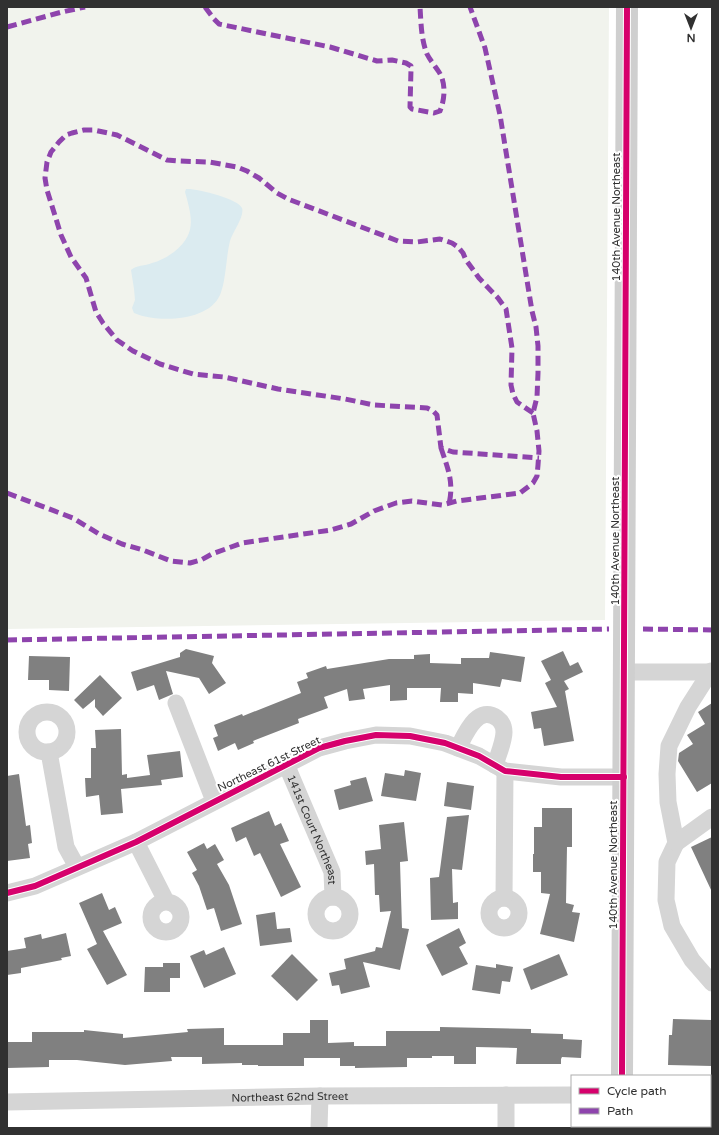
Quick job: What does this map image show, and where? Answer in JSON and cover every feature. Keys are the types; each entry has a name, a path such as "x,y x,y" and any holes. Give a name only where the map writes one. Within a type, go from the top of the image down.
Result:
{"street":[{"name":"140th Avenue Northeast","path":"622,1075 627,7"},
{"path":"625,672 711,672"},
{"path":"676,843 668,802 667,774 669,746 688,707 711,672"},
{"path":"176,703 214,802"},
{"path":"458,748 474,721 482,716 492,716 501,723 504,733 500,768 504,898"},
{"name":"Northeast 61st Street","path":"7,893 35,886 136,842 286,764 319,748 345,740 376,735 410,736 445,743 479,756 500,768 561,777 624,777"},
{"path":"49,752 66,847 77,867"},
{"name":"141st Court Northeast","path":"286,764 332,872 333,897"},
{"path":"712,817 676,843 667,862 666,900 672,926 692,960 712,983"},
{"path":"136,842 165,901"},
{"path":"506,1095 506,1128"},
{"name":"Northeast 62nd Street","path":"7,1102 320,1096 571,1095"},
{"path":"319,1128 320,1096"}],"shaded area":[{"path":"7,7 609,7 605,620 7,629"},
{"path":"186,189 207,192 226,198 242,208 242,215 230,241 224,283 220,295 214,304 205,311 181,318 155,318 134,313 132,308 135,300 131,270 135,267 163,259 171,254 186,239 189,232 191,217 185,192"}],"building":[{"path":"186,649 214,656 212,663 226,683 209,694 199,678 166,671 173,694 159,700 154,685 137,691 131,672 180,657 180,653"},
{"path":"563,651 570,666 578,662 583,672 564,681 569,689 565,691 574,741 544,746 541,728 534,729 531,712 557,707 545,683 551,680 541,661"},
{"path":"490,652 525,657 521,682 502,679 500,687 473,683 473,694 458,693 458,702 440,702 441,688 407,688 407,700 390,701 390,685 363,689 365,699 349,701 347,689 324,697 328,708 298,719 299,723 253,741 254,743 238,750 235,743 218,751 213,738 218,736 214,725 242,714 243,716 301,693 297,682 308,678 306,673 326,666 327,669 389,659 414,659 414,655 430,654 430,663 461,664 461,658 489,658"},
{"path":"29,656 70,657 69,691 49,690 49,680 28,680"},
{"path":"100,675 122,698 103,716 95,707 95,699 83,709 74,700"},
{"path":"712,703 712,783 697,792 678,761 679,753 693,744 687,735 705,724 698,712"},
{"path":"121,729 122,775 127,774 127,778 150,775 147,755 180,751 183,777 161,780 162,785 121,789 123,813 101,815 99,795 86,797 85,778 91,778 91,748 96,748 95,730"},
{"path":"405,770 421,773 416,801 381,796 385,773 404,776"},
{"path":"19,774 26,826 30,825 32,843 28,844 30,858 7,861 7,776"},
{"path":"366,777 373,801 339,810 334,790 351,785 350,781"},
{"path":"447,782 474,786 471,810 444,806"},
{"path":"542,808 572,808 572,847 567,847 566,903 574,905 572,912 580,913 574,942 540,934 550,894 541,893 541,872 533,872 534,827 542,827"},
{"path":"269,811 275,826 281,823 289,841 280,844 301,887 281,897 260,853 254,856 246,837 236,842 231,828"},
{"path":"469,815 462,870 452,869 453,903 458,902 458,919 431,920 430,878 439,877 447,817"},
{"path":"404,822 408,861 400,862 402,928 409,929 400,970 363,962 370,987 341,994 339,985 332,986 329,973 346,969 344,959 375,951 376,947 382,948 391,911 380,912 379,895 375,895 374,864 366,865 365,851 381,849 379,825"},
{"path":"712,837 712,892 691,847"},
{"path":"204,843 207,849 215,844 224,860 217,864 229,885 242,924 221,931 214,908 207,910 199,886 192,873 197,870 187,852"},
{"path":"102,893 109,910 115,907 122,923 103,931 127,975 107,985 87,949 97,944 79,903"},
{"path":"275,912 277,929 290,928 292,942 260,946 256,915"},
{"path":"459,928 466,943 459,947 468,964 442,976 426,945"},
{"path":"66,933 71,956 61,958 62,960 21,968 21,973 7,975 7,951 26,948 24,938 41,934 42,939"},
{"path":"224,947 236,974 204,988 190,956 204,950 206,955"},
{"path":"292,954 318,980 297,1001 271,976"},
{"path":"559,954 568,975 531,990 523,969"},
{"path":"163,963 180,963 180,978 170,978 170,992 144,992 145,967 163,967"},
{"path":"496,964 513,967 510,982 502,981 500,994 472,990 476,965 496,968"},
{"path":"673,1019 712,1020 712,1066 668,1065 669,1035 672,1035"},
{"path":"310,1020 328,1020 328,1043 354,1042 354,1046 386,1046 386,1031 440,1031 440,1027 531,1029 531,1033 563,1034 563,1039 582,1040 581,1058 562,1057 561,1064 516,1064 517,1048 476,1047 476,1064 454,1064 454,1056 407,1058 407,1067 355,1068 355,1066 340,1066 340,1058 304,1058 304,1066 258,1066 242,1065 242,1063 202,1064 202,1057 171,1057 172,1061 125,1065 77,1060 49,1060 49,1067 7,1068 7,1042 32,1042 32,1032 84,1032 84,1030 123,1034 123,1038 188,1032 187,1029 224,1028 224,1045 283,1045 283,1033 310,1033"}],"marked path":[{"path":"7,27 85,7"},
{"path":"205,7 219,24 330,47 377,61 392,60 406,63 411,66 410,107 412,109 434,113 440,111 444,96 444,86 441,76 428,56 425,48 420,7"},
{"path":"7,493 73,518 99,534 122,544 143,550 171,561 190,563 242,543 331,530 351,524 374,511 396,503 412,501 442,505 457,501 520,493 533,483 537,476 539,451 533,413 537,397 538,373 536,327 532,311 500,115 485,48 470,7"},
{"path":"533,413 517,402 513,394 511,385 512,348 506,309 479,278 466,260 463,253 452,243 440,239 417,242 398,241 288,199 277,193 259,178 237,167 209,162 167,160 117,135 94,130 84,130 72,133 66,135 51,152 47,162 45,178 47,190 61,235 71,257 86,278 96,312 117,340 133,351 160,364 193,374 224,377 278,389 374,405 427,408 437,415 441,448 453,452 539,458"},
{"path":"441,448 451,482 449,504"},
{"path":"7,640 609,629"},
{"path":"643,629 712,630"}],"cycle path":[{"path":"622,1075 627,7"},
{"path":"7,893 35,886 136,842 319,748 376,735 410,736 445,743 479,756 505,771 561,777 624,777"}]}
